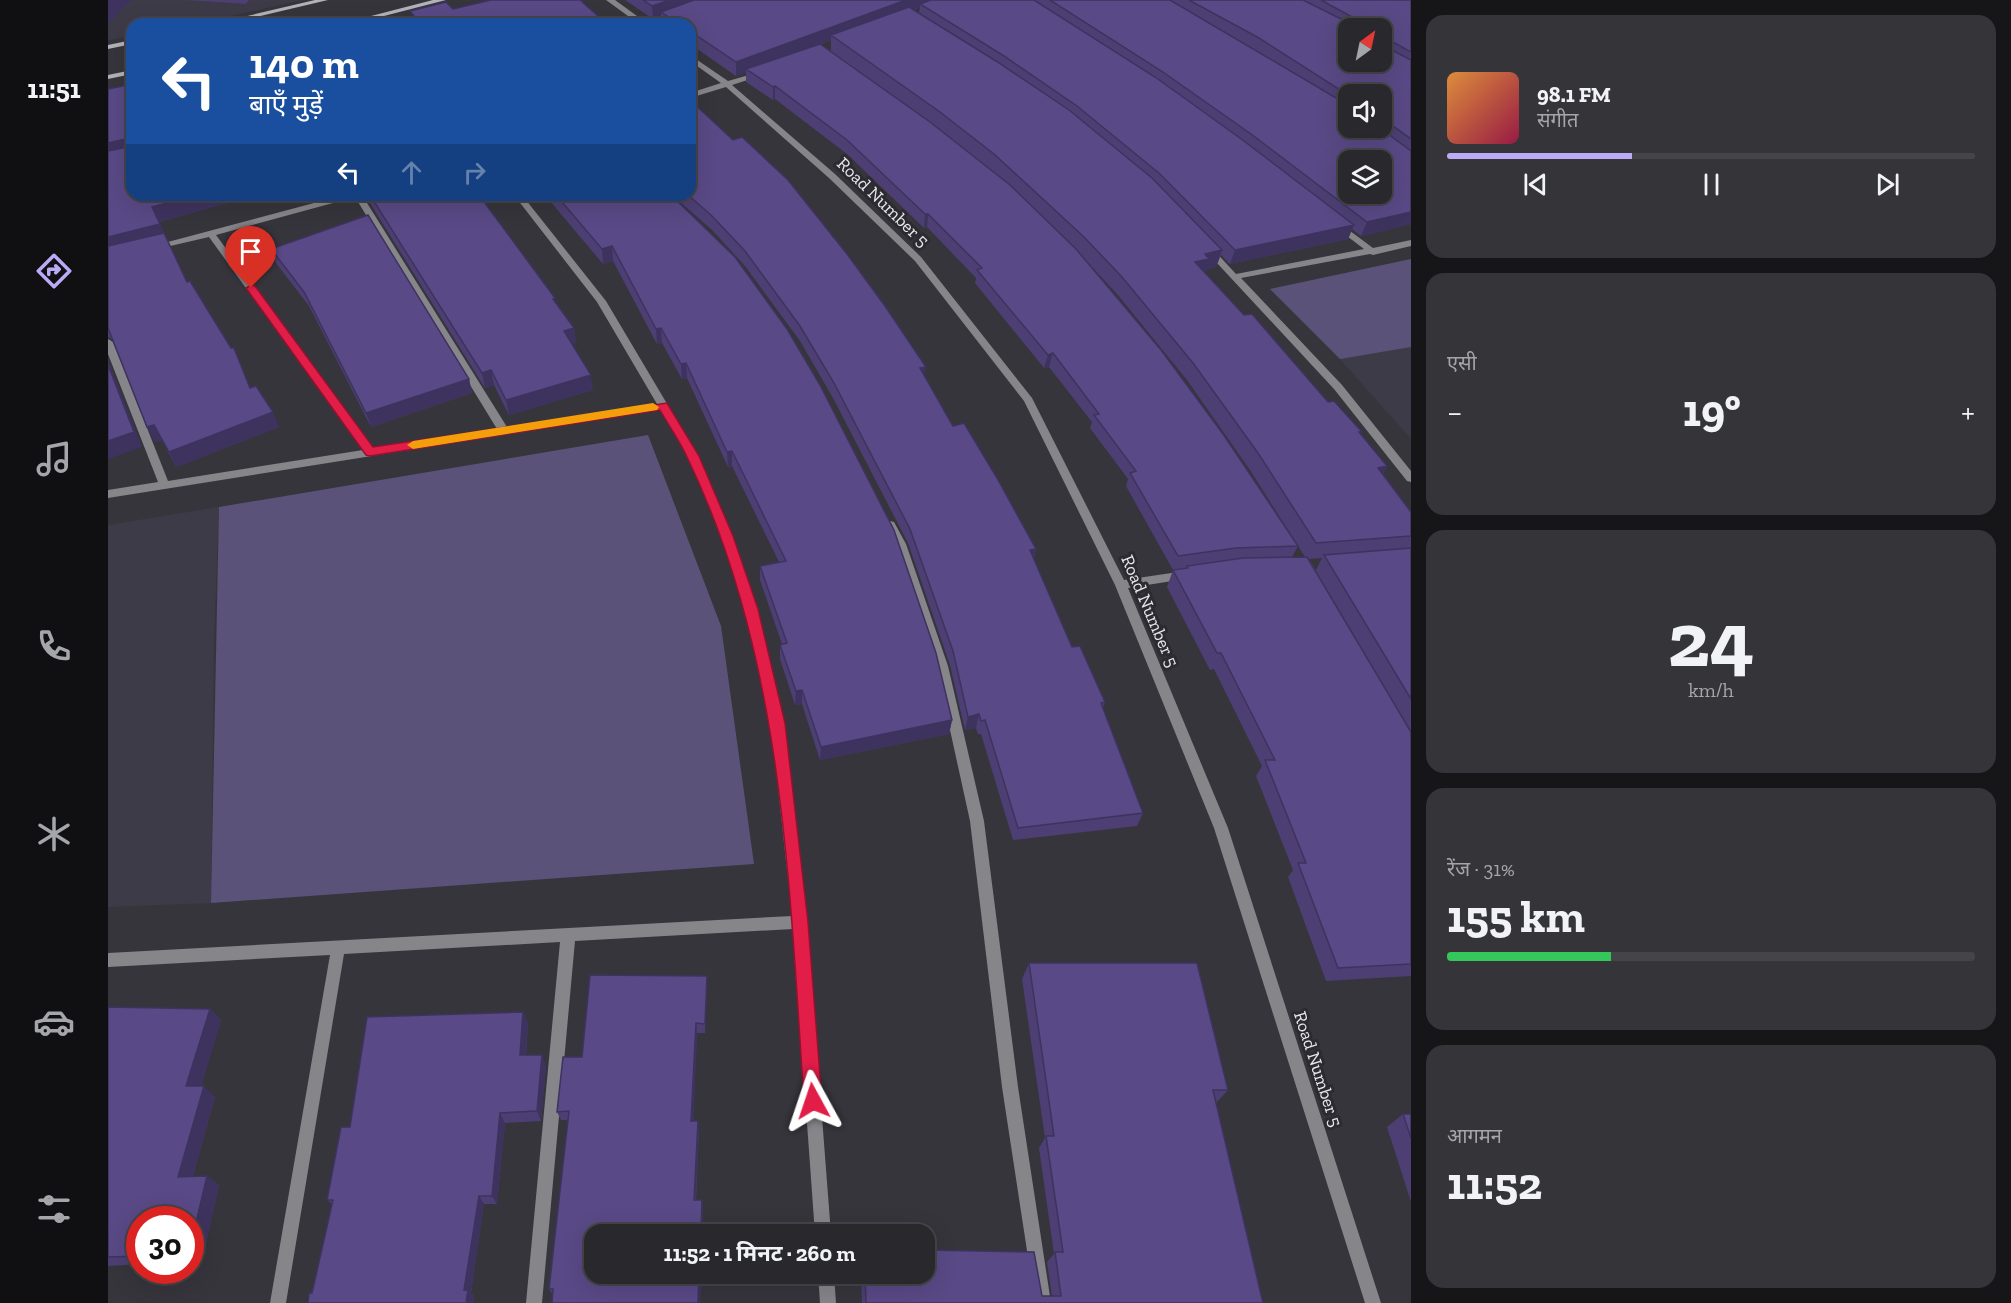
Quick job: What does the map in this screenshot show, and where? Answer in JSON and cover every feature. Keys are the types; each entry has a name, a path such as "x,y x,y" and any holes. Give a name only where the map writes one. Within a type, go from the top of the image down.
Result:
{"street":[{"path":"244,18 324,0"},
{"path":"368,18 442,0"},
{"path":"610,0 636,18"},
{"path":"668,18 680,14"},
{"path":"108,47 126,43"},
{"name":"Road Number 5","path":"696,61 727,84 832,176 926,268 1028,400 1121,585 1221,828 1373,1303"},
{"path":"696,94 768,70"},
{"path":"108,77 126,73"},
{"path":"142,249 211,234 334,201"},
{"path":"360,201 504,431"},
{"path":"523,201 601,301 693,456 727,536 752,609 777,723 800,922 822,1224"},
{"path":"1329,217 1373,252"},
{"path":"211,234 370,452"},
{"path":"1200,240 1338,387 1411,478"},
{"path":"1234,278 1411,243"},
{"path":"108,342 164,484"},
{"path":"108,494 663,406"},
{"path":"884,513 900,544 942,666 977,821 1010,1087 1043,1303"},
{"path":"1121,585 1202,573"},
{"path":"108,960 800,922"},
{"path":"534,1303 568,935"},
{"path":"278,1303 338,947"},
{"path":"827,1284 828,1303"}],"shaded area":[{"path":"108,0 303,0 221,18 126,18 126,37 108,40"},
{"path":"1411,259 1411,439 1340,359 1270,289"},
{"path":"1411,259 1411,347 1340,359 1270,289"},
{"path":"648,435 721,626 754,864 211,903 219,507"},
{"path":"219,507 214,642 211,903 108,907 108,525"}],"building":[{"path":"491,0 580,0 600,18 405,18 414,16 410,11 446,2 453,9"},
{"path":"643,0 670,0 652,6"},
{"path":"694,0 906,0 736,62 696,35 696,18 670,18 661,12"},
{"path":"931,0 1034,0 1155,77 1354,225 1235,250 1160,174 1077,106 1004,56 920,4"},
{"path":"1050,0 1170,0 1338,99 1338,138 1392,137 1411,151 1411,212 1367,222 1343,204 1392,204 1392,150 1338,150 1338,200 1251,134 1163,72"},
{"path":"1189,0 1303,0 1339,18 1338,72 1392,72 1392,50 1411,60 1411,139 1392,125 1392,84 1338,84 1338,89 1259,38"},
{"path":"1321,0 1411,0 1411,52 1392,41 1392,18 1354,18"},
{"path":"909,7 1069,110 1152,178 1222,250 1205,254 1209,259 1195,262 1244,315 1252,314 1328,402 1334,401 1362,432 1359,432 1387,466 1378,468 1411,512 1411,536 1316,543 1258,453 1193,363 1122,277 1084,237 994,154 940,112 831,35"},
{"path":"820,44 930,122 1010,185 1076,249 1161,350 1223,434 1298,546 1236,548 1178,556 1130,473 1136,471 1094,415 1099,414 1053,353 1048,355 977,270 982,268 928,214 925,214 847,140 775,86 773,87 746,69"},
{"path":"126,85 126,140 108,143 108,89"},
{"path":"696,106 733,140 742,137 788,180 847,254 926,367 920,368 953,426 964,423 1036,549 1030,550 1072,647 1080,646 1105,702 1101,703 1143,813 1018,828 985,720 981,721 979,714 968,717 953,651 910,529 834,383 800,326 745,251 695,201"},
{"path":"126,147 126,201 174,201 152,207 160,224 108,237 108,151"},
{"path":"374,201 483,201 555,298 553,299 574,328 564,331 591,375 506,400 491,370 482,373"},
{"path":"561,201 677,201 735,257 787,329 820,385 894,530 936,653 952,720 821,747 802,690 796,691 780,645 787,643 760,566 786,561 732,451 727,452 686,363 681,364 661,328 656,329 612,246 602,249"},
{"path":"368,215 469,379 366,413 304,292 271,249"},
{"path":"164,233 187,282 190,281 231,348 234,348 250,388 256,386 273,412 169,452 154,425 147,427 108,328 108,246"},
{"path":"108,365 134,432 108,441"},
{"path":"1411,548 1411,699 1324,555"},
{"path":"1307,557 1411,732 1411,964 1338,968 1298,863 1306,863 1265,760 1275,760 1221,653 1217,653 1173,570 1243,558"},
{"path":"1029,963 1197,963 1228,1090 1213,1090 1263,1303 866,1303 865,1284 935,1284 935,1250 1034,1252 1042,1296 1061,1296 1055,1252 1063,1252 1046,1136 1054,1136"},
{"path":"590,975 707,976 705,1024 696,1023 691,1121 698,1121 694,1200 702,1200 701,1224 584,1224 584,1284 699,1284 698,1303 552,1303 553,1289 549,1289 569,1111 557,1112 563,1057 582,1057"},
{"path":"108,1007 210,1009 186,1086 204,1086 178,1177 207,1176 200,1206 126,1206 126,1256 108,1257"},
{"path":"523,1012 520,1055 542,1055 537,1111 500,1113 492,1196 479,1196 464,1290 468,1289 466,1303 308,1303 333,1200 327,1200 341,1127 350,1127 367,1017"},
{"path":"1403,1114 1411,1114 1411,1138"}],"slow traffic":[{"path":"413,445 653,407"}],"route":[{"path":"251,288 370,452 663,406 693,456 727,536 752,609 777,723 800,922 813,1101"}]}
